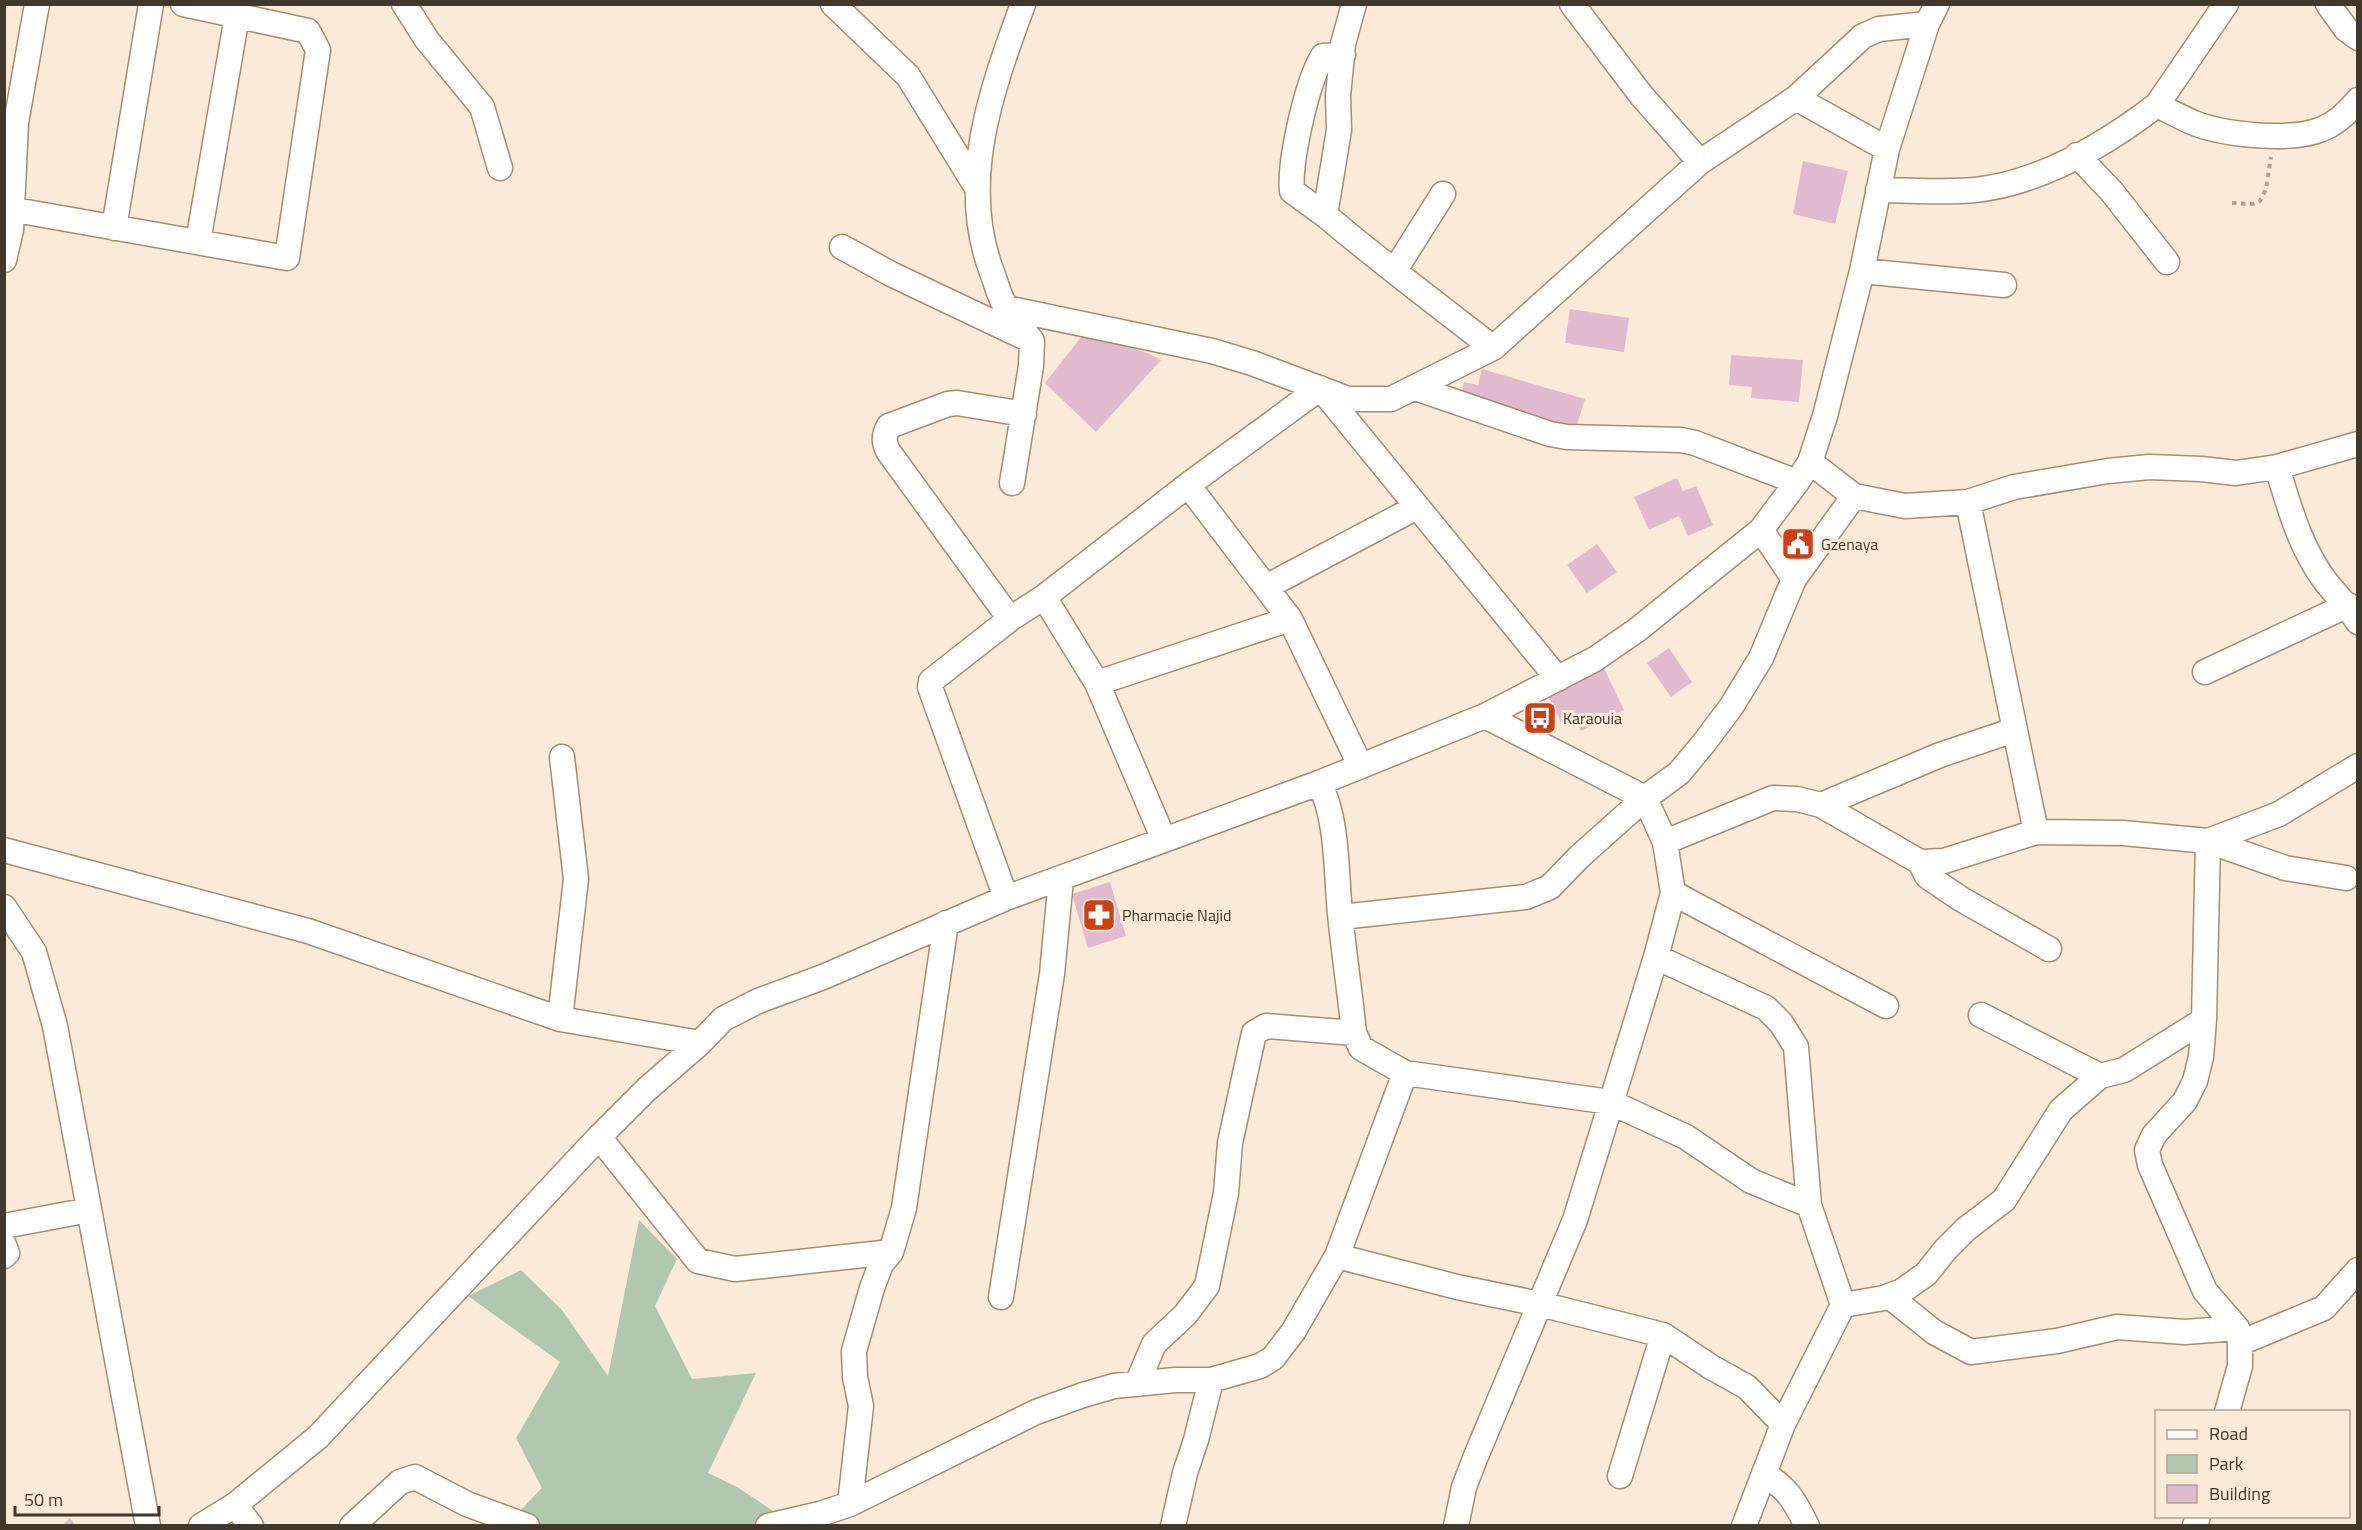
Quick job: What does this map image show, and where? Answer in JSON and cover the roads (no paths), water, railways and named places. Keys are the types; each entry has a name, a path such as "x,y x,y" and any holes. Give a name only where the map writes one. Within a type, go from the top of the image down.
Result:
{"street":[{"path":"4,260 11,230 8,209 16,123 37,4"},
{"path":"114,228 151,4"},
{"path":"8,209 287,258 318,50 308,31 183,4"},
{"path":"405,4 427,40 482,107 500,168"},
{"path":"833,4 908,76 977,188"},
{"path":"1012,483 1031,366 1032,341 1006,308 986,258 981,237 977,188 980,142 1003,59 1023,4"},
{"path":"1325,215 1339,130 1338,96 1343,55 1348,22 1354,4"},
{"path":"1572,4 1641,95 1700,162"},
{"path":"1878,190 1974,190 2019,182 2117,135 2157,105 2226,4"},
{"path":"2328,4 2346,30 2358,38"},
{"path":"1006,308 1212,351 1348,399 1391,399 1492,348 1700,162 1796,98 1863,36 1879,29 1932,14"},
{"path":"201,1526 235,1505 318,1437 599,1137 723,1019 758,1001 823,977 1006,898 1319,783 1485,716 1595,659 1637,630 1761,530 1803,472 1825,416 1862,271 1887,149 1932,14"},
{"path":"198,242 237,16"},
{"path":"1343,55 1323,56 1315,69 1293,164 1292,191 1325,215 1359,246 1395,270 1492,348"},
{"path":"1796,98 1887,149"},
{"path":"2157,105 2196,124 2246,134 2274,136 2304,134 2322,129 2333,123 2358,100"},
{"path":"2077,155 2112,192 2167,262"},
{"path":"1395,270 1443,195"},
{"path":"842,247 891,274 1032,341"},
{"path":"1862,271 2004,285"},
{"path":"1006,898 930,687 931,681 1010,619 1044,597 1188,485 1320,388"},
{"path":"1320,388 1558,679"},
{"path":"1415,388 1550,434 1567,437 1681,440 1803,472 1854,496 1905,506 1968,502 2014,487 2108,471 2149,467 2236,473 2277,467 2358,444"},
{"path":"1010,619 884,442 885,432 889,426 948,404 1024,414"},
{"path":"2205,672 2353,613 2325,581 2301,538 2277,467"},
{"path":"1188,485 1290,618 1360,765"},
{"path":"1341,917 1506,897 1526,897 1550,887 1579,857 1644,798 1679,773 1731,707 1761,658 1794,579 1854,496"},
{"path":"1968,502 2036,832"},
{"path":"1266,587 1417,507"},
{"path":"1761,530 1794,579"},
{"path":"1044,597 1097,683 1164,840"},
{"path":"1097,683 1290,618"},
{"path":"1456,1526 1464,1487 1575,1221 1656,957 1672,893 1665,842 1644,798 1485,716"},
{"path":"1821,805 1940,754 2014,730"},
{"path":"560,1019 576,879 562,758"},
{"path":"2208,841 2280,814 2358,766"},
{"path":"1319,783 1326,795 1332,819 1354,1033 1361,1048 1405,1073 1610,1102 1686,1137 1751,1181 1809,1204"},
{"path":"1665,842 1773,798 1797,799 1821,805 1920,862 1944,861 2036,832 2123,833 2208,841 2285,868 2346,878"},
{"path":"2208,841 2201,1057 2195,1081 2185,1101 2154,1135 2147,1150 2150,1165 2205,1291 2239,1336 2240,1366 2228,1410"},
{"path":"4,850 308,931 560,1019 700,1043"},
{"path":"1920,862 1927,876 1961,899 2049,949"},
{"path":"1001,1297 1048,996 1061,879"},
{"path":"1672,893 1886,1006"},
{"path":"4,907 34,952 55,1026 148,1526"},
{"path":"850,1504 861,1406 855,1377 854,1351 872,1288 881,1264 891,1252 904,1208 946,923"},
{"path":"1656,957 1766,1008 1781,1023 1796,1047 1809,1204 1843,1305 1783,1424 1744,1526"},
{"path":"1982,1015 2100,1076"},
{"path":"1843,1305 1902,1292 1926,1274 1966,1229 2004,1200 2061,1110 2100,1076 2124,1070 2204,1020"},
{"path":"1137,1384 1154,1344 1185,1315 1207,1286 1226,1193 1230,1143 1254,1033 1266,1026 1354,1033"},
{"path":"768,1526 803,1522 850,1504 1036,1412 1113,1386 1175,1380 1211,1380 1260,1366 1273,1358 1293,1332 1337,1256 1405,1073"},
{"path":"599,1137 698,1261 735,1269 891,1252"},
{"path":"4,1226 89,1210"},
{"path":"4,1245 7,1253 4,1256"},
{"path":"1337,1256 1457,1287 1540,1304 1663,1335 1711,1367 1747,1387 1783,1424"},
{"path":"1890,1296 1934,1332 1971,1352 2056,1341 2117,1327 2239,1336 2324,1308 2358,1270"},
{"path":"1620,1476 1663,1335"},
{"path":"1173,1526 1211,1380"},
{"path":"1764,1473 1785,1488 1797,1504 1807,1526"},
{"path":"352,1526 400,1482 410,1477 420,1478 453,1498 473,1518 527,1526"},
{"path":"235,1505 251,1526"}],"place":[{"name":"Gzenaya","path":"1798,544"},
{"name":"Karaouia","path":"1540,718"},
{"name":"Pharmacie Najid","path":"1099,915"}]}
